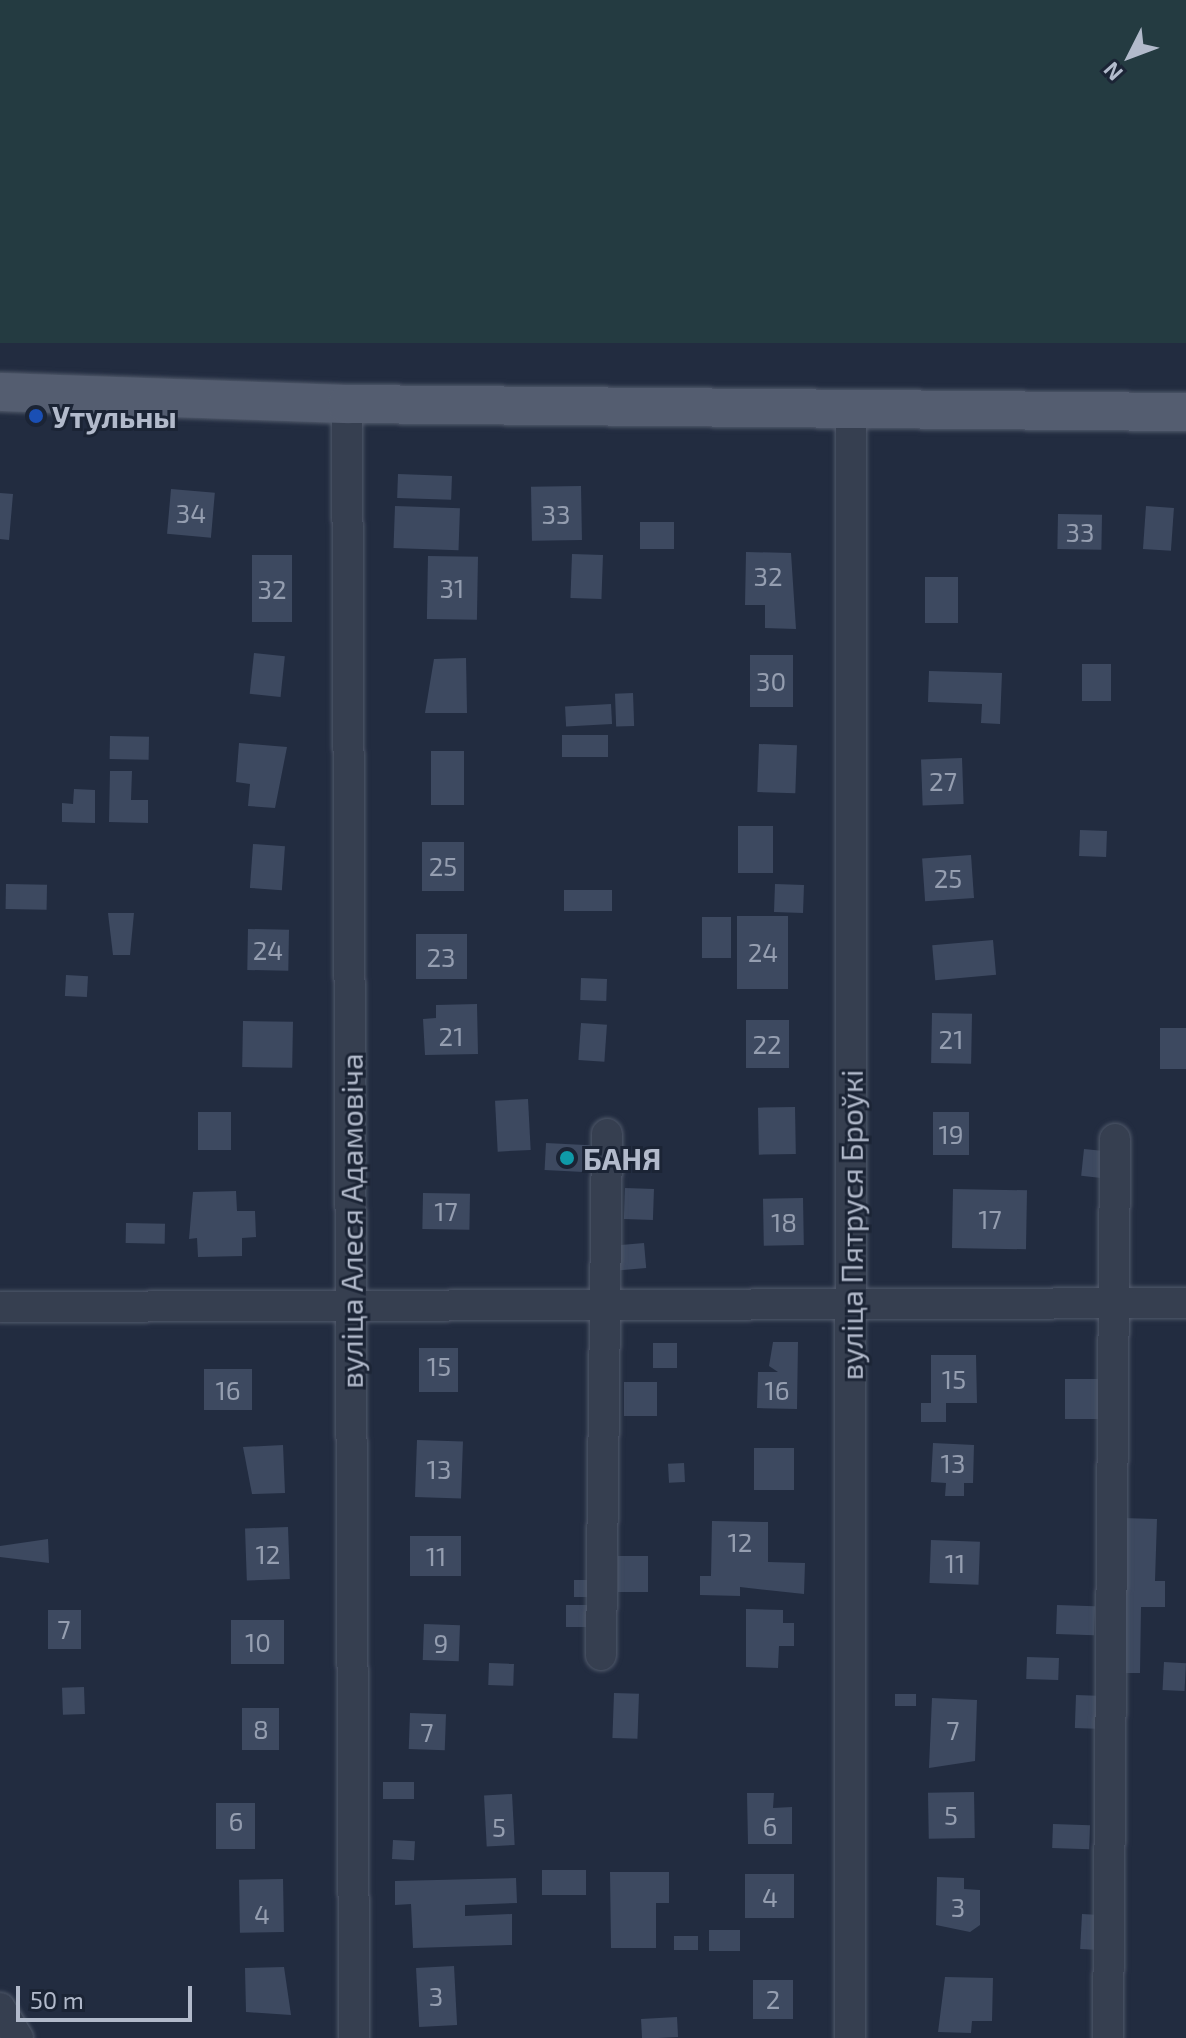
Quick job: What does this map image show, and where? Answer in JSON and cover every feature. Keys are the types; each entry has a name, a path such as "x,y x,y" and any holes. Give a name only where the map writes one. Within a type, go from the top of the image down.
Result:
{"main road":[{"path":"0,392 347,404 851,412 1186,412"}],"street":[{"name":"вуліца Алеся Адамовіча","path":"347,404 354,2038"},
{"name":"вуліца Пятруся Броўкі","path":"850,2038 851,412"},
{"path":"601,1655 607,1134"},
{"path":"1108,2038 1111,1304 1115,1139"},
{"path":"0,1307 351,1310 1186,1303"},
{"path":"0,2008 18,2038"}],"green space":[{"path":"0,0 1186,0 1186,343 0,343"}],"building":[{"path":"398,474 452,476 451,500 397,498"},
{"path":"581,486 582,540 532,541 531,487"},
{"path":"171,489 215,493 211,538 167,534"},
{"path":"0,493 13,494 9,540 0,539"},
{"path":"395,506 460,508 458,550 394,548"},
{"path":"1146,506 1174,508 1171,551 1143,549"},
{"path":"1058,514 1102,515 1101,550 1057,549"},
{"path":"640,522 674,522 674,549 640,549"},
{"path":"746,552 791,553 796,629 765,628 765,605 745,605"},
{"path":"572,554 603,555 601,599 570,598"},
{"path":"252,555 292,555 292,622 252,622"},
{"path":"428,556 478,557 477,620 427,619"},
{"path":"925,577 958,577 958,623 925,623"},
{"path":"254,653 285,656 281,697 250,694"},
{"path":"750,655 793,655 793,707 750,707"},
{"path":"466,658 467,713 425,713 434,659"},
{"path":"1082,664 1111,664 1111,701 1082,701"},
{"path":"929,671 1002,673 1000,724 981,723 982,704 928,702"},
{"path":"633,693 634,726 616,727 615,694"},
{"path":"611,704 612,724 566,726 565,706"},
{"path":"562,735 608,735 608,757 562,757"},
{"path":"110,736 149,737 149,760 110,759"},
{"path":"239,743 287,747 275,808 248,806 250,784 236,782"},
{"path":"759,744 797,745 795,793 757,792"},
{"path":"431,751 464,751 464,805 431,805"},
{"path":"962,758 964,804 923,805 921,759"},
{"path":"110,771 132,771 131,800 148,800 148,823 109,822"},
{"path":"74,789 95,790 95,823 62,822 62,803 73,804"},
{"path":"738,826 773,826 773,873 738,873"},
{"path":"1080,830 1107,831 1106,857 1079,856"},
{"path":"422,842 464,842 464,891 422,891"},
{"path":"253,844 285,846 282,890 250,888"},
{"path":"971,855 974,898 925,901 922,858"},
{"path":"6,884 47,885 47,910 6,909"},
{"path":"775,884 804,885 803,913 774,912"},
{"path":"564,890 612,890 612,911 564,911"},
{"path":"108,913 134,913 130,955 113,955"},
{"path":"737,916 788,916 788,989 737,989"},
{"path":"702,917 731,917 731,958 702,958"},
{"path":"248,929 289,930 288,971 247,970"},
{"path":"416,934 467,934 467,979 416,979"},
{"path":"993,940 996,975 935,980 932,945"},
{"path":"66,975 88,976 87,997 65,996"},
{"path":"581,978 607,979 606,1001 580,1000"},
{"path":"477,1004 478,1054 425,1055 423,1019 436,1018 436,1005"},
{"path":"932,1013 972,1014 971,1064 931,1063"},
{"path":"746,1020 789,1020 789,1068 746,1068"},
{"path":"243,1021 293,1022 292,1068 242,1067"},
{"path":"581,1023 607,1025 604,1062 578,1060"},
{"path":"1160,1028 1186,1028 1186,1069 1160,1069"},
{"path":"528,1099 531,1150 498,1152 495,1101"},
{"path":"795,1107 796,1154 759,1155 758,1108"},
{"path":"198,1112 231,1112 231,1150 198,1150"},
{"path":"933,1112 969,1112 969,1155 933,1155"},
{"name":"БАНЯ","path":"546,1143 590,1145 589,1172 545,1170"},
{"path":"1084,1149 1104,1151 1101,1178 1081,1176"},
{"path":"625,1188 654,1189 653,1220 624,1219"},
{"path":"953,1189 1027,1190 1026,1249 952,1248"},
{"path":"236,1191 237,1211 255,1211 256,1237 242,1238 242,1256 198,1257 197,1238 189,1239 193,1192"},
{"path":"423,1193 470,1194 469,1230 422,1229"},
{"path":"803,1198 804,1245 764,1246 763,1199"},
{"path":"126,1223 165,1224 165,1244 126,1243"},
{"path":"644,1243 646,1268 617,1270 615,1246"},
{"path":"773,1342 798,1342 797,1409 757,1408 758,1372 778,1372 769,1366"},
{"path":"653,1343 677,1343 677,1368 653,1368"},
{"path":"419,1348 458,1348 458,1392 419,1392"},
{"path":"931,1355 976,1355 977,1403 946,1403 946,1422 921,1422 921,1403 931,1403"},
{"path":"204,1369 252,1369 252,1410 204,1410"},
{"path":"1065,1379 1102,1379 1102,1419 1065,1419"},
{"path":"624,1382 657,1382 657,1416 624,1416"},
{"path":"417,1440 463,1442 461,1499 415,1497"},
{"path":"933,1443 974,1445 973,1483 964,1483 964,1496 945,1496 946,1483 931,1482"},
{"path":"283,1445 285,1493 252,1494 243,1447"},
{"path":"754,1448 794,1448 794,1490 754,1490"},
{"path":"684,1463 685,1482 669,1483 668,1464"},
{"path":"1122,1518 1157,1519 1155,1581 1165,1581 1165,1607 1141,1607 1140,1673 1119,1673"},
{"path":"712,1521 768,1522 768,1562 805,1563 804,1594 740,1587 740,1596 700,1595 700,1576 711,1576"},
{"path":"288,1527 290,1579 247,1580 245,1529"},
{"path":"410,1536 461,1536 461,1576 410,1576"},
{"path":"48,1539 49,1563 0,1557 0,1546"},
{"path":"931,1540 980,1542 978,1585 929,1583"},
{"path":"618,1556 648,1556 648,1592 618,1592"},
{"path":"574,1580 593,1580 593,1597 574,1597"},
{"path":"566,1605 591,1605 591,1627 566,1627"},
{"path":"1057,1605 1095,1606 1094,1635 1056,1634"},
{"path":"746,1609 783,1610 783,1623 794,1623 794,1646 779,1646 778,1668 746,1667"},
{"path":"48,1610 81,1610 81,1649 48,1649"},
{"path":"231,1620 284,1620 284,1664 231,1664"},
{"path":"424,1624 460,1625 459,1661 423,1660"},
{"path":"1027,1657 1059,1658 1058,1680 1026,1679"},
{"path":"1164,1662 1186,1663 1185,1691 1163,1690"},
{"path":"489,1663 514,1664 513,1686 488,1685"},
{"path":"84,1687 85,1714 63,1715 62,1688"},
{"path":"614,1693 639,1694 637,1739 612,1738"},
{"path":"895,1694 916,1694 916,1706 895,1706"},
{"path":"1076,1695 1104,1696 1103,1729 1075,1728"},
{"path":"932,1698 977,1700 975,1761 929,1768"},
{"path":"242,1708 279,1708 279,1750 242,1750"},
{"path":"410,1713 446,1714 445,1750 409,1749"},
{"path":"383,1782 414,1782 414,1799 383,1799"},
{"path":"974,1792 975,1838 929,1839 928,1793"},
{"path":"747,1793 774,1793 773,1808 792,1807 792,1844 748,1844"},
{"path":"512,1794 515,1845 487,1846 484,1795"},
{"path":"216,1803 255,1803 255,1849 216,1849"},
{"path":"1053,1824 1090,1825 1089,1849 1052,1848"},
{"path":"393,1840 415,1841 414,1860 392,1859"},
{"path":"542,1870 586,1870 586,1895 542,1895"},
{"path":"610,1872 669,1872 669,1903 656,1903 656,1948 611,1948"},
{"path":"745,1874 794,1874 794,1918 745,1918"},
{"path":"937,1877 964,1878 964,1889 980,1890 980,1925 970,1932 936,1925"},
{"path":"516,1878 517,1903 465,1905 465,1916 512,1914 512,1945 413,1948 411,1904 395,1905 395,1881"},
{"path":"283,1879 284,1932 240,1933 239,1880"},
{"path":"1082,1914 1100,1915 1098,1950 1080,1949"},
{"path":"709,1930 740,1930 740,1951 709,1951"},
{"path":"674,1936 698,1936 698,1950 674,1950"},
{"path":"454,1966 457,2025 419,2027 416,1968"},
{"path":"284,1967 291,2015 246,2012 245,1968"},
{"path":"945,1977 993,1978 992,2021 972,2021 971,2033 938,2032"},
{"path":"753,1980 793,1980 793,2019 753,2019"},
{"path":"677,2017 678,2037 642,2038 641,2019"}],"place":[{"name":"Утульны","path":"36,416"},
{"name":"БАНЯ","path":"567,1158"}]}
